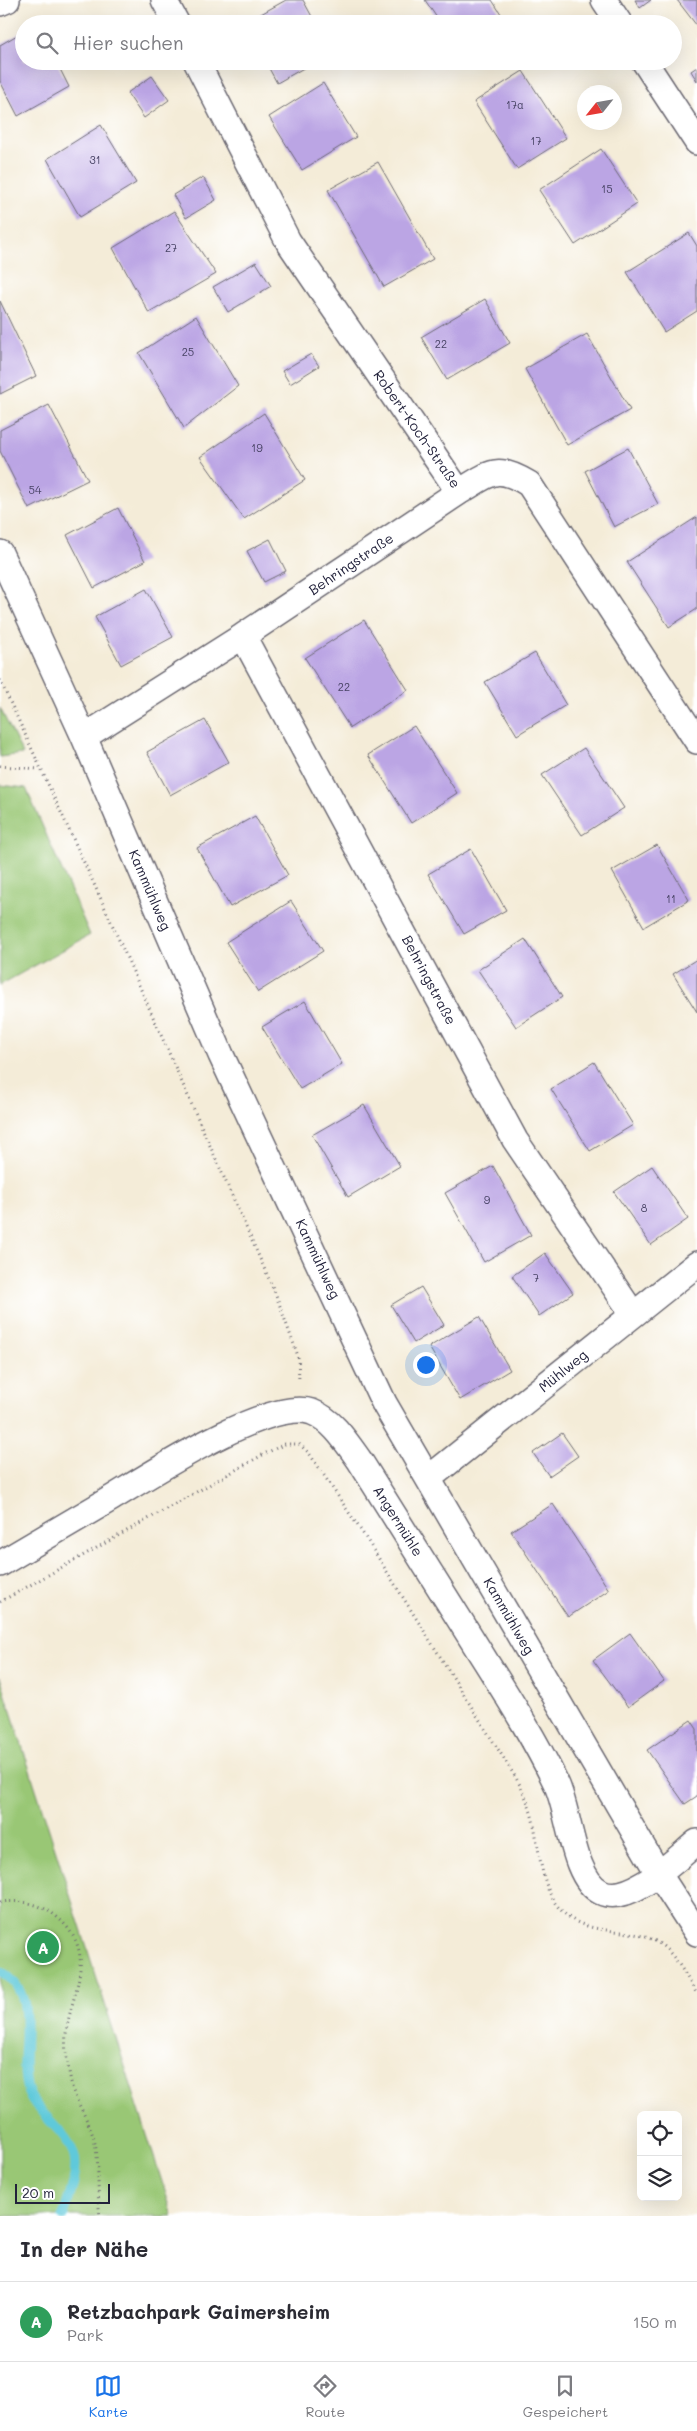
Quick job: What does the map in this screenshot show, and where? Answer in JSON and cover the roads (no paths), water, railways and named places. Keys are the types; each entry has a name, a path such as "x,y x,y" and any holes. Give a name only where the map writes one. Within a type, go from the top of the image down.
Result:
{"street":[{"path":"0,4 7,0"},
{"path":"164,0 172,15"},
{"path":"604,0 614,15"},
{"name":"Robert-Koch-Straße","path":"201,70 288,241 459,492 491,473 510,473 529,484 697,741"},
{"path":"650,70 697,142"},
{"name":"Behringstraße","path":"84,737 244,636 459,492"},
{"name":"Kammühlweg","path":"0,553 84,737 221,1055 384,1403 658,1873 697,1933"},
{"name":"Behringstraße","path":"244,636 515,1140 633,1314"},
{"name":"Mühlweg","path":"429,1478 697,1264"},
{"name":"Angermühle","path":"0,1564 208,1440 251,1422 300,1410 311,1412 324,1418 338,1432 360,1460 533,1736 558,1788 578,1864 586,1880 601,1892 619,1895 635,1889 697,1842"}],"waterway":[{"path":"0,1971 13,1981 21,1994 25,2009 25,2073 27,2088 37,2106 66,2140 72,2149 75,2160 74,2181 63,2216"}],"place":[{"name":"Retzbachpark Gaimersheim","path":"43,1947"}]}
